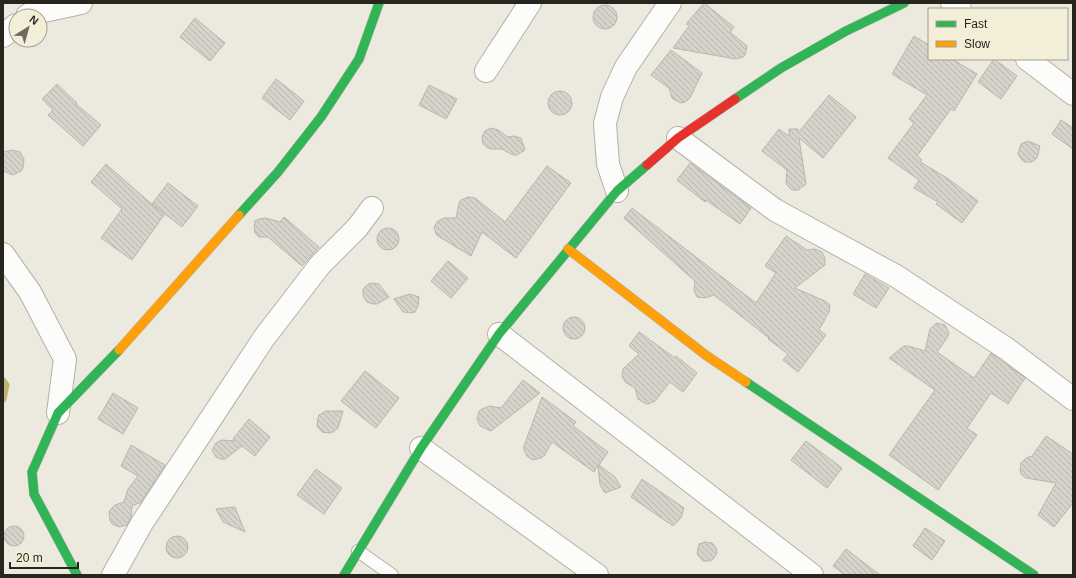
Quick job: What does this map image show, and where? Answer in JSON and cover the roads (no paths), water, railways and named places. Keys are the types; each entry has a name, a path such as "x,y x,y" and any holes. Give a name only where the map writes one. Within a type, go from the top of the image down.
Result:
{"street":[{"path":"48,10 81,3"},
{"path":"58,413 118,351 272,177 322,117 359,59 379,3"},
{"path":"486,71 530,3"},
{"path":"617,191 608,164 607,150 606,123 612,97 626,67 670,3"},
{"path":"344,575 421,448 499,334 617,191 678,138 781,68 846,31 904,3"},
{"path":"1028,60 1073,94"},
{"path":"678,138 775,210 896,276 1007,349 1073,399"},
{"path":"112,575 142,523 264,338 320,265 358,228 372,208"},
{"path":"568,249 707,356 1034,575"},
{"path":"3,254 30,292 65,359 58,413 32,472 34,494 77,575"},
{"path":"499,334 812,575"},
{"path":"421,448 598,575"}],"lane":[{"path":"358,551 392,575"}],"waterway":[{"path":"3,381 6,385 3,399"}]}
